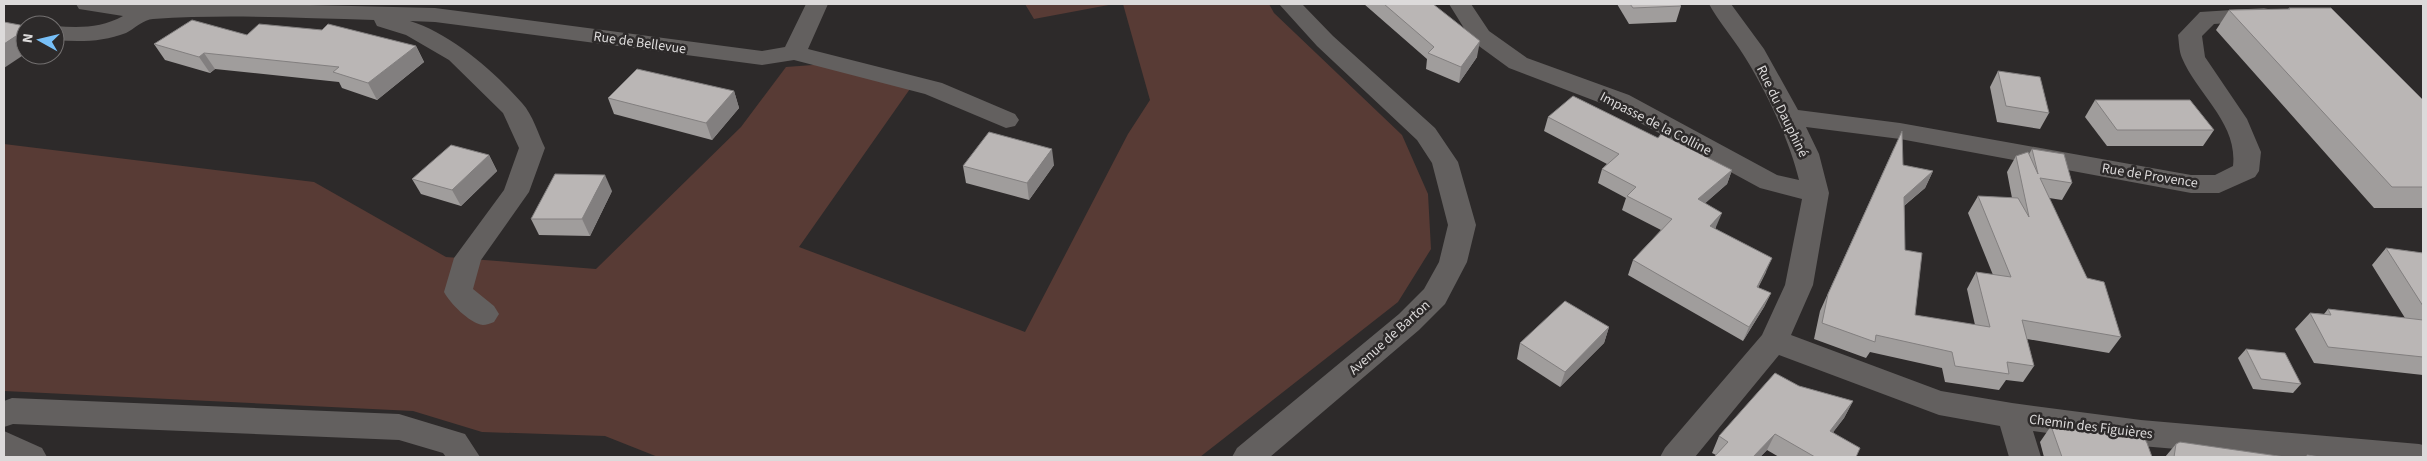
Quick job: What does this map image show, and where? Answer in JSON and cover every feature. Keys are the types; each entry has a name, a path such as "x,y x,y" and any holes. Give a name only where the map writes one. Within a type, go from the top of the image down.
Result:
{"street":[{"name":"Rue de Bellevue","path":"87,4 144,12 244,10 435,15 762,58 794,53 933,88 1006,120"},
{"path":"486,21 504,4"},
{"path":"794,53 817,4"},
{"name":"Avenue de Barton","path":"1248,457 1409,322 1435,296 1453,262 1462,226 1445,162 1426,134 1325,41 1290,4"},
{"name":"Impasse de la Colline","path":"1460,4 1480,36 1518,63 1620,102 1769,182 1816,194"},
{"name":"Rue du Dauphiné","path":"1676,457 1774,341 1799,285 1816,194 1806,154 1789,117 1752,49 1720,4"},
{"path":"65,33 102,34 128,24 144,12"},
{"path":"362,13 414,30 457,55 514,108 532,148 516,192 468,258 458,292 484,314"},
{"name":"Rue de Provence","path":"1789,117 1900,131 2191,184 2219,184 2246,171 2248,152 2234,119 2193,57 2190,34 2208,18 2246,14 2288,16"},
{"name":"Chemin des Figuières","path":"1774,341 1939,403 2012,416 2145,445 2419,457"},
{"path":"4,414 12,411 399,427 454,444 464,457"},
{"path":"2012,416 2025,457"},
{"path":"4,444 31,457"}],"shaded area":[{"path":"1025,4 1114,4 1034,19"},
{"path":"1123,4 1269,4 1274,13 1402,135 1428,194 1431,249 1398,302 1200,457 658,457 605,436 482,432 413,411 4,391 4,144 314,182 446,257 596,269 741,127 786,67 826,64 912,86 799,247 1025,332 1128,134 1150,100"}],"building":[{"path":"1384,4 1433,4 1480,41 1461,67 1428,53 1434,47"},
{"path":"1630,4 1679,4 1681,6 1633,8"},
{"path":"2331,8 2423,100 2423,187 2392,187 2229,10"},
{"path":"192,20 247,35 259,24 322,30 328,24 416,46 368,83 333,72 339,67 204,53 199,57 154,44"},
{"path":"4,22 15,24 15,37 4,44"},
{"path":"637,69 734,91 706,123 608,98"},
{"path":"1998,71 2040,77 2049,113 2006,106"},
{"path":"1573,96 1658,138 1661,134 1732,170 1698,199 1722,213 1710,226 1772,258 1757,287 1771,293 1749,327 1633,260 1672,219 1627,196 1636,187 1602,169 1619,154 1548,117"},
{"path":"2095,100 2190,100 2214,130 2117,130"},
{"path":"1902,131 1903,165 1933,171 1904,197 1905,250 1922,253 1915,315 1990,327 1976,272 2011,277 1978,196 2018,198 2029,217 2016,156 2028,152 2038,174 2032,149 2064,154 2072,183 2040,178 2087,278 2104,282 2121,337 2022,320 2034,366 2007,362 2009,374 1955,366 1952,352 1876,335 1875,342 1822,323 1828,294"},
{"path":"989,132 1052,149 1027,183 963,166"},
{"path":"451,145 489,155 452,190 412,179"},
{"path":"555,174 605,175 582,219 531,219"},
{"path":"2386,248 2423,253 2423,306"},
{"path":"1565,301 1609,327 1565,372 1520,343"},
{"path":"2328,309 2423,320 2423,357 2328,347 2310,313 2331,315"},
{"path":"2246,349 2285,353 2301,384 2261,379"},
{"path":"1775,373 1799,386 1853,401 1830,431 1860,448 1856,457 1815,457 1775,434 1753,457 1714,457 1728,442 1719,436"},
{"path":"2051,426 2080,427 2143,436 2152,457 2062,457"},
{"path":"2180,442 2285,457 2174,457 2176,444"}]}
